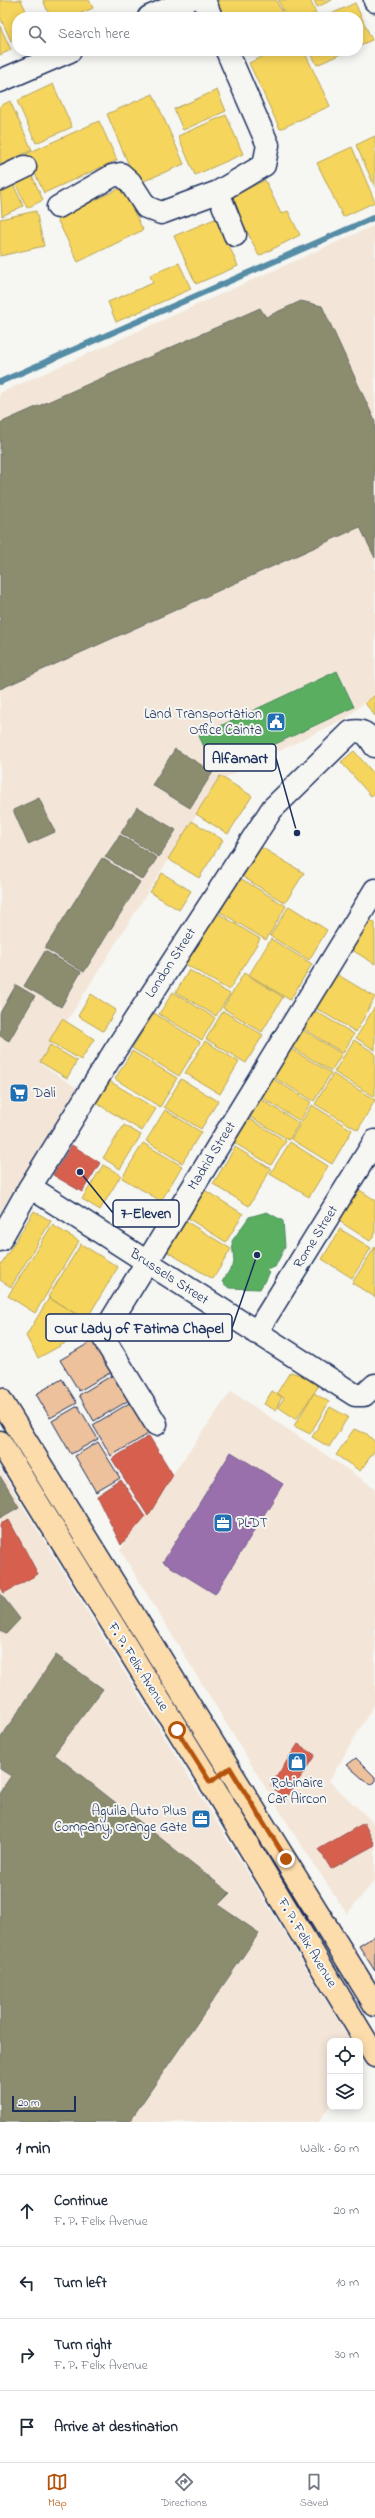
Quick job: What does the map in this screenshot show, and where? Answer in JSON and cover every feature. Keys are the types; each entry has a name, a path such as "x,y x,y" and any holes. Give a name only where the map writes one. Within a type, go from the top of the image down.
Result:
{"main road":[{"name":"F. P. Felix Avenue","path":"0,1399 230,1768 375,2005"},
{"name":"F. P. Felix Avenue","path":"0,1442 210,1782 375,2056"},
{"path":"89,1588 109,1575"},
{"path":"210,1782 230,1768"}],"street":[{"path":"161,12 189,0"},
{"path":"204,0 209,12"},
{"path":"0,81 58,56"},
{"path":"58,207 112,176 121,174 130,182 146,207 161,213 218,192 264,165 268,145 228,56"},
{"path":"0,179 25,167"},
{"path":"218,192 236,235"},
{"name":"London Street","path":"0,1240 30,1187 118,1046 272,809 351,732 359,730 367,733 375,746"},
{"name":"Madrid Street","path":"156,1424 104,1338 106,1329 375,890"},
{"name":"Rome Street","path":"256,1332 375,1141"},
{"name":"Brussels Street","path":"30,1187 355,1395 364,1395 373,1387"}],"shaded area":[{"path":"375,225 375,693 348,717 217,782 40,1064 77,1088 0,1213 0,393"},
{"path":"231,1391 375,1488 375,1703 329,1781 375,1824 375,1880 347,1914 294,1834 120,1550"},
{"path":"0,1469 349,2038 327,2038 327,2110 319,2122 0,2122"}],"building: Homes":[{"path":"0,0 21,0 27,12 12,12 11,41 0,17"},
{"path":"43,0 89,0 93,8 84,12 48,12"},
{"path":"216,0 276,0 282,12 222,12"},
{"path":"278,0 310,0 316,12 284,12"},
{"path":"314,0 332,0 317,7"},
{"path":"355,3 359,12 336,12"},
{"path":"363,20 372,40 363,44"},
{"path":"0,26 11,50 0,55"},
{"path":"264,56 306,56 330,106 280,129 249,63"},
{"path":"312,56 336,56 317,65"},
{"path":"53,84 72,127 36,143 17,101"},
{"path":"217,90 226,111 183,130 174,109"},
{"path":"153,94 184,164 137,184 107,114"},
{"path":"10,101 32,150 0,165 0,106"},
{"path":"226,115 243,154 195,175 178,136"},
{"path":"99,121 117,160 44,193 26,154"},
{"path":"375,136 375,187 356,145"},
{"path":"352,147 375,202 343,217 317,163"},
{"path":"29,169 43,200 27,208 12,176"},
{"path":"11,179 23,206 2,216 0,184"},
{"path":"265,180 281,214 288,211 300,235 259,256 243,223 237,226 224,201"},
{"path":"122,187 143,230 78,262 57,219"},
{"path":"36,211 44,246 0,256 0,219"},
{"path":"217,218 238,266 196,284 174,236"},
{"path":"179,263 191,289 116,322 108,302 153,283 150,275"},
{"path":"375,695 375,716 365,703"},
{"path":"354,751 375,775 375,793 371,796 341,762"},
{"path":"220,776 252,796 228,834 196,814"},
{"path":"192,821 223,840 199,878 168,859"},
{"path":"261,847 304,873 285,903 243,877"},
{"path":"162,873 191,891 179,910 150,892"},
{"path":"240,878 286,906 266,940 220,912"},
{"path":"289,906 327,930 309,960 270,936"},
{"path":"216,912 260,939 229,990 185,964"},
{"path":"365,917 375,923 375,964 347,947"},
{"path":"271,939 312,964 290,1000 249,975"},
{"path":"189,970 230,994 216,1016 176,992"},
{"path":"333,972 375,997 356,1032 312,1006"},
{"path":"244,973 283,997 262,1032 223,1008"},
{"path":"173,992 215,1018 202,1040 159,1014"},
{"path":"91,994 116,1010 103,1031 78,1016"},
{"path":"375,1008 375,1050 356,1038"},
{"path":"312,1009 354,1034 343,1053 301,1027"},
{"path":"223,1011 263,1035 246,1063 206,1039"},
{"path":"154,1013 200,1042 179,1076 132,1048"},
{"path":"62,1019 94,1039 81,1060 49,1041"},
{"path":"301,1029 342,1054 331,1071 290,1046"},
{"path":"354,1040 375,1053 375,1097 334,1072"},
{"path":"205,1041 239,1062 220,1094 185,1073"},
{"path":"50,1045 77,1061 67,1078 40,1062"},
{"path":"286,1046 331,1073 314,1101 268,1074"},
{"path":"132,1051 177,1078 160,1107 115,1079"},
{"path":"333,1074 375,1100 358,1130 315,1104"},
{"path":"270,1077 311,1102 300,1121 258,1095"},
{"path":"106,1079 156,1109 142,1131 93,1101"},
{"path":"181,1079 218,1101 201,1129 164,1107"},
{"path":"256,1096 299,1123 289,1140 245,1114"},
{"path":"312,1105 352,1130 332,1164 291,1139"},
{"path":"165,1110 201,1132 182,1163 146,1141"},
{"path":"246,1117 286,1141 271,1165 231,1141"},
{"path":"124,1125 141,1135 120,1169 103,1158"},
{"path":"290,1142 328,1166 309,1197 270,1174"},
{"path":"143,1143 182,1166 161,1201 122,1178"},
{"path":"235,1147 271,1169 249,1206 213,1184"},
{"path":"103,1165 121,1175 100,1210 82,1199"},
{"path":"198,1186 243,1214 226,1242 181,1214"},
{"path":"358,1189 375,1200 375,1233 370,1241 339,1221"},
{"path":"34,1211 51,1221 11,1287 0,1280 0,1266"},
{"path":"184,1220 231,1249 213,1279 166,1251"},
{"path":"52,1225 79,1241 35,1313 8,1296"},
{"path":"340,1229 371,1248 352,1278 322,1259"},
{"path":"81,1244 118,1267 86,1320 48,1297"},
{"path":"375,1247 375,1297 352,1283"},
{"path":"49,1298 83,1318 69,1341 38,1358 26,1336"},
{"path":"290,1372 308,1377 318,1387 296,1419 278,1407 284,1398 277,1393"},
{"path":"272,1391 282,1397 275,1410 264,1404"},
{"path":"314,1393 329,1402 310,1434 294,1426"},
{"path":"330,1407 348,1417 329,1447 312,1437"},
{"path":"354,1429 367,1434 375,1442 375,1450 360,1471 336,1455"}],"building: Shops":[{"path":"72,1145 100,1163 82,1192 53,1175"},
{"path":"149,1436 173,1475 148,1516 112,1459"},
{"path":"121,1480 145,1517 121,1545 97,1496"},
{"path":"9,1520 38,1574 4,1593 0,1586 0,1524"},
{"path":"298,1744 315,1755 285,1801 271,1785"},
{"path":"364,1823 375,1845 331,1869 319,1849"}],"building: Offices":[{"name":"PLDT","path":"231,1452 283,1484 215,1594 163,1562"}],"building: Public":[{"name":"Land Transportation Office Cainta","path":"337,671 354,707 216,772 199,736"},
{"path":"267,1212 283,1221 285,1247 275,1267 266,1270 269,1273 260,1289 229,1288 222,1282 234,1263 232,1241 249,1217"}],"building: Industry":[{"path":"301,301 322,306 375,421 375,558 360,527 0,689 0,423 260,308 266,317"},
{"path":"175,749 213,772 190,808 152,785"},
{"path":"39,798 55,832 28,844 13,810"},
{"path":"137,807 176,830 159,857 121,833"},
{"path":"120,835 157,858 143,880 105,857"},
{"path":"102,858 140,882 84,972 45,948"},
{"path":"45,951 81,972 61,1007 24,986"},
{"path":"16,985 35,996 9,1041 0,1036 0,1013"},
{"path":"0,1476 19,1507 0,1518"},
{"path":"0,1593 20,1619 6,1634 0,1631"},
{"path":"56,1655 103,1689 54,1754 230,1893 218,1905 259,1933 129,2122 0,2122 0,1792 11,1776 0,1769 0,1739"}],"building: Other":[{"path":"96,1339 115,1370 79,1391 60,1360"},
{"path":"116,1373 131,1399 94,1421 79,1395"},
{"path":"62,1379 77,1403 50,1418 36,1394"},
{"path":"131,1402 150,1433 111,1456 93,1425"},
{"path":"78,1406 98,1439 71,1454 52,1421"},
{"path":"98,1442 120,1478 96,1492 75,1456"},
{"path":"356,1758 375,1777 375,1782 370,1785 347,1765"},
{"path":"375,1936 375,1971 359,1946"}],"waterway":[{"path":"0,382 375,217"}],"place":[{"name":"Land Transportation Office Cainta","path":"276,722"},
{"name":"Alfamart","path":"297,833"},
{"name":"Dali","path":"19,1093"},
{"name":"7-Eleven","path":"80,1172"},
{"name":"Our Lady of Fatima Chapel","path":"257,1255"},
{"name":"PLDT","path":"223,1523"},
{"name":"Robinaire Car Aircon","path":"297,1762"},
{"name":"Aguila Auto Plus Company, Orange Gate","path":"201,1819"}],"route":[{"path":"177,1730 210,1782 230,1768 286,1859"}]}
